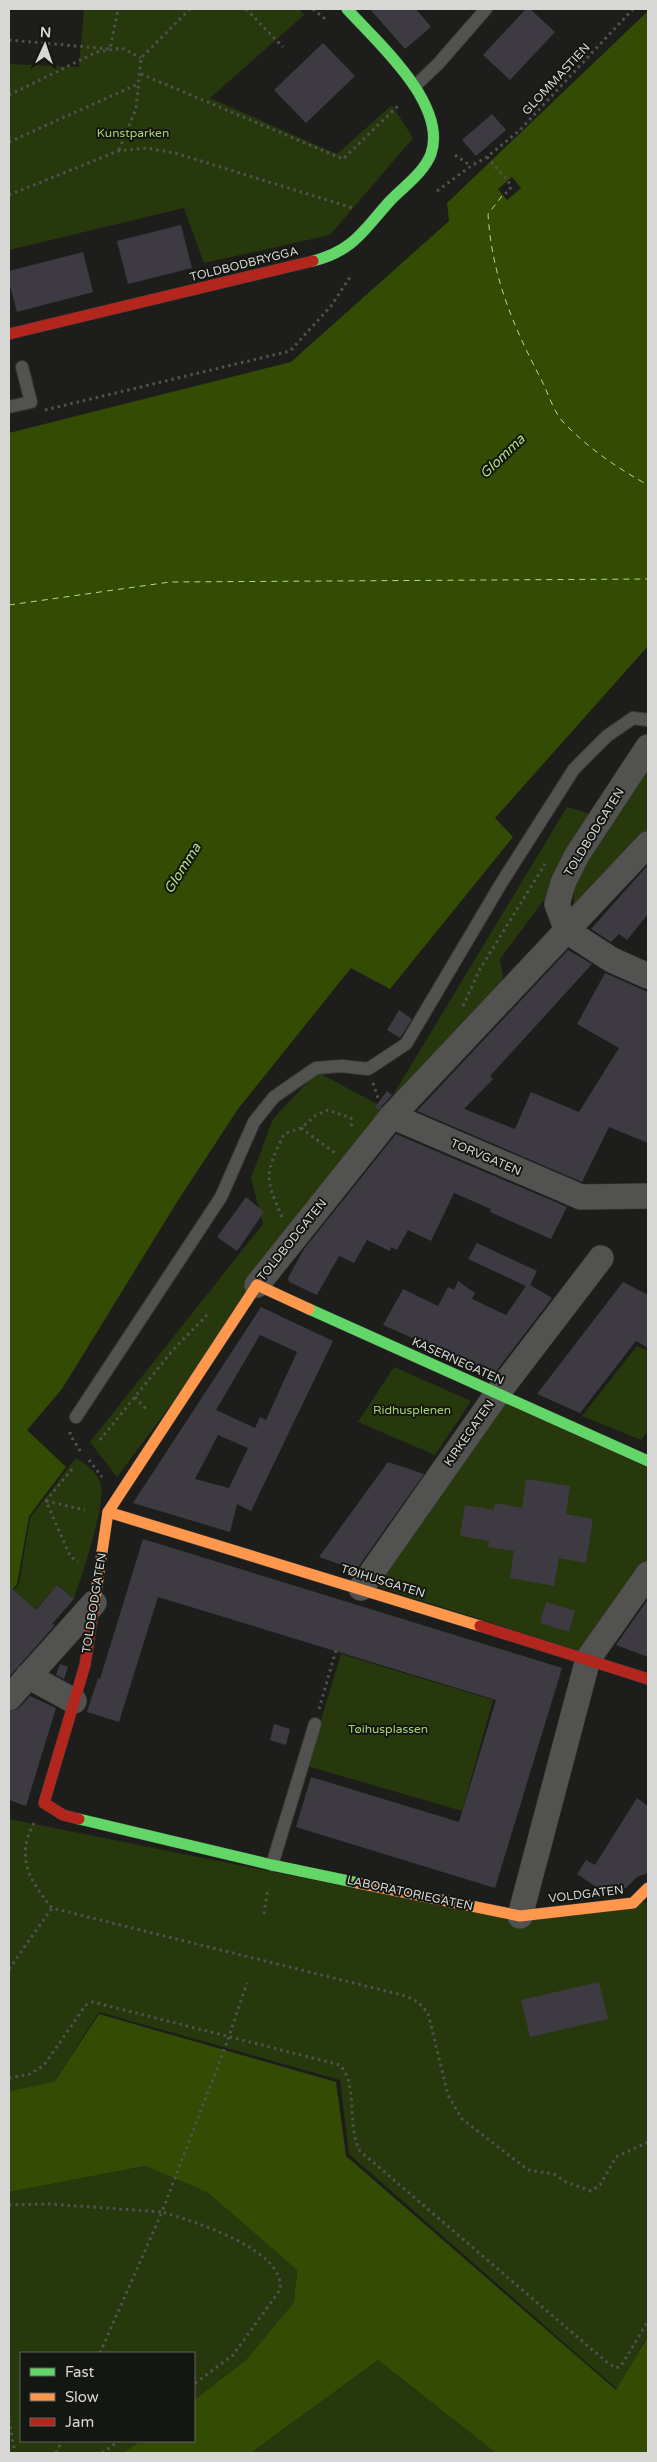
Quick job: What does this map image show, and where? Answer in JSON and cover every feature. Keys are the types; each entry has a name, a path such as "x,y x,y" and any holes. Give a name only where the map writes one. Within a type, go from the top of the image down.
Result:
{"street":[{"path":"352,11 415,86"},
{"name":"TOLDBODBRYGGA","path":"9,334 152,301 340,253 362,234 424,164 434,141 430,112 415,86"},
{"name":"TOLDBODGATEN","path":"44,1802 85,1665 108,1514 256,1285 392,1116 567,931 557,904 563,883 578,855 648,747"},
{"path":"648,844 567,931 612,960 648,976"},
{"name":"TORVGATEN","path":"392,1116 581,1197 648,1196"},
{"name":"KIRKEGATEN","path":"362,1588 497,1394 601,1258"},
{"name":"KASERNEGATEN","path":"256,1285 648,1461"},
{"name":"TØIHUSGATEN","path":"108,1514 362,1588 648,1679"},
{"path":"520,1916 588,1659 648,1574"},
{"path":"9,1698 94,1603"},
{"path":"28,1676 74,1701"},
{"name":"LABORATORIEGATEN","path":"44,1802 64,1815 272,1865 520,1916"},
{"name":"VOLDGATEN","path":"520,1916 633,1902 648,1888"}],"lane":[{"path":"415,86 438,64 486,9"},
{"path":"9,407 31,402 22,367"},
{"path":"76,1417 221,1197 254,1122 274,1097 316,1068 342,1066 368,1069 406,1044 502,882 574,769 607,736 633,718 648,720"},
{"path":"272,1865 315,1724"}],"path":[{"path":"110,49 118,9"},
{"path":"118,151 136,109 141,74 141,58 190,9"},
{"path":"246,9 283,46"},
{"path":"313,9 328,22"},
{"name":"GLOMMASTIEN","path":"435,192 487,157 519,131 633,9"},
{"path":"9,40 110,49"},
{"path":"9,95 97,52 122,48 141,58"},
{"path":"141,74 343,159 399,105 394,98"},
{"path":"9,142 139,84"},
{"path":"9,194 118,151 146,148 175,152 377,216"},
{"path":"487,157 508,180 512,188 502,196"},
{"path":"42,411 290,350 331,306 345,282 356,269"},
{"path":"461,1011 480,969 549,858"},
{"path":"285,1223 268,1180 271,1164 284,1134 301,1128 315,1116 328,1110 351,1118 352,1123 343,1152 352,1165"},
{"path":"301,1128 352,1165"},
{"path":"100,1440 172,1350 212,1310"},
{"path":"135,1397 139,1402"},
{"path":"46,1501 72,1469"},
{"path":"46,1501 108,1514"},
{"path":"46,1501 70,1556 75,1561 100,1570"},
{"path":"315,1724 336,1650"},
{"path":"44,1802 28,1833 25,1854 28,1874 52,1908 406,1996 418,2002 428,2013 448,2095 462,2119 528,2170 554,2174 578,2188 591,2191 600,2184 616,2158 648,2142"},
{"path":"9,1969 52,1908"},
{"path":"100,2352 162,2212 226,2045 247,1983"},
{"path":"9,2078 30,2074 44,2065 86,2006 93,2002 229,2035 340,2065 348,2076 355,2142 360,2151 609,2364 616,2368 622,2366 648,2321"},
{"path":"9,2205 50,2204 162,2212 225,2234 254,2250 273,2267 280,2277 280,2290 232,2355 195,2383"},
{"path":"9,2420 15,2453"},
{"path":"102,2453 118,2442"}],"green space":[{"name":"Kunstparken","path":"84,9 299,9 304,15 210,98 337,154 392,105 413,138 330,235 204,263 184,208 9,250 9,64 79,67"},
{"path":"648,770 648,830 574,906 573,876"},
{"path":"567,807 594,815 552,889 500,959 504,984 387,1105"},
{"path":"317,1072 390,1111 117,1477 90,1442 263,1224 251,1178 273,1119"},
{"path":"637,1346 648,1351 648,1430 641,1440 582,1416"},
{"name":"Ridhusplenen","path":"394,1367 471,1401 435,1455 358,1422"},
{"path":"500,1400 648,1468 648,1567 589,1654 369,1584"},
{"path":"76,1458 93,1471 100,1482 100,1505 93,1539 74,1599 57,1585 35,1610 13,1591 19,1584 30,1518"},
{"name":"Tøihusplassen","path":"341,1654 493,1700 462,1811 307,1766"},
{"path":"9,1819 518,1921 648,1902 648,2335 617,2389 349,2154 340,2080 99,2012 53,2083 9,2091"},
{"path":"145,2166 207,2192 297,2270 294,2302 245,2361 195,2399 195,2352 20,2352 20,2442 139,2442 123,2453 9,2453 9,2192"},
{"path":"378,2360 496,2453 251,2453"}],"water":[{"name":"Glomma","path":"648,11 648,646 495,818 513,837 390,989 351,968 238,1109 177,1202 62,1389 27,1430 66,1467 29,1516 17,1584 9,1593 9,433 291,362 449,221 447,203"},
{"path":"99,2014 336,2082 346,2156 616,2390 648,2336 648,2453 496,2453 378,2360 251,2453 123,2453 139,2442 195,2442 195,2399 245,2361 294,2302 297,2270 207,2192 145,2166 9,2192 9,2091 54,2082"}],"pier":[{"path":"512,177 521,188 507,200 498,189"}],"building":[{"path":"370,9 416,9 431,27 405,49"},
{"path":"526,9 530,9 555,32 510,80 483,55"},
{"path":"323,43 355,76 306,123 274,90"},
{"path":"492,114 506,130 476,156 462,140"},
{"path":"181,225 192,268 128,284 117,241"},
{"path":"83,252 93,292 17,312 9,282 9,271"},
{"path":"648,865 648,914 627,940 619,934 611,942 591,929"},
{"path":"568,950 592,964 490,1076 493,1079 464,1109 515,1129 531,1092 579,1112 619,1048 577,1024 605,973 648,992 648,1143 609,1127 582,1182 417,1111"},
{"path":"399,1010 412,1019 400,1038 387,1030"},
{"path":"387,1091 392,1095 379,1109 375,1107"},
{"path":"396,1134 567,1207 551,1239 490,1212 491,1209 454,1193 431,1241 408,1230 397,1250 391,1247 390,1251 367,1240 354,1263 339,1256 317,1295 289,1282 288,1278 304,1249"},
{"path":"246,1197 264,1212 237,1251 217,1237"},
{"path":"477,1243 537,1271 530,1285 552,1298 494,1374 383,1325 403,1289 438,1306 448,1287 454,1290 458,1281 475,1293 472,1299 506,1315 526,1286 468,1259"},
{"path":"623,1282 648,1295 648,1348 636,1341 580,1413 537,1394"},
{"path":"261,1307 333,1341 251,1511 237,1504 230,1532 133,1503","holes":["260,1335 297,1352 266,1420 260,1417 255,1428 216,1410","218,1435 248,1448 229,1488 195,1479"]},
{"path":"388,1462 424,1474 356,1570 319,1557"},
{"path":"526,1479 570,1486 566,1514 593,1519 586,1563 559,1558 554,1586 510,1578 514,1551 488,1547 489,1541 460,1536 465,1505 494,1510 495,1503 522,1508"},
{"path":"143,1539 562,1668 495,1888 296,1827 311,1777 459,1822 496,1700 158,1597 119,1722 87,1712 98,1678 100,1679"},
{"path":"57,1585 74,1599 52,1624 55,1625 9,1677 9,1586 36,1610"},
{"path":"648,1599 648,1657 616,1645"},
{"path":"546,1602 575,1611 569,1632 540,1623"},
{"path":"60,1664 68,1667 64,1679 56,1675"},
{"path":"30,1696 56,1708 26,1806 9,1800 9,1712 19,1708"},
{"path":"274,1724 290,1729 286,1745 270,1740"},
{"path":"637,1798 648,1806 648,1873 637,1877 626,1888 602,1891 577,1874 586,1860 595,1865"},
{"path":"599,1982 608,2019 530,2037 521,2000"}],"ferry route":[{"path":"502,196 488,214 494,260 514,323 555,410 563,422 593,449 625,472 648,485"},
{"path":"9,605 170,582 648,579"}],"traffic: fast":[{"path":"313,261 338,252 348,246 364,231 389,202 423,168 431,154 434,135 429,115 420,95 407,75 347,9"},
{"path":"309,1309 648,1461"},
{"path":"79,1819 272,1865 358,1883"}],"traffic: slow":[{"path":"93,1612 108,1512 257,1285 309,1309"},
{"path":"108,1512 480,1626"},
{"path":"358,1883 520,1916 633,1903 648,1888"}],"traffic: jam":[{"path":"9,334 313,261"},
{"path":"79,1819 63,1815 44,1803 85,1665 93,1612"},
{"path":"480,1626 648,1679"}]}
